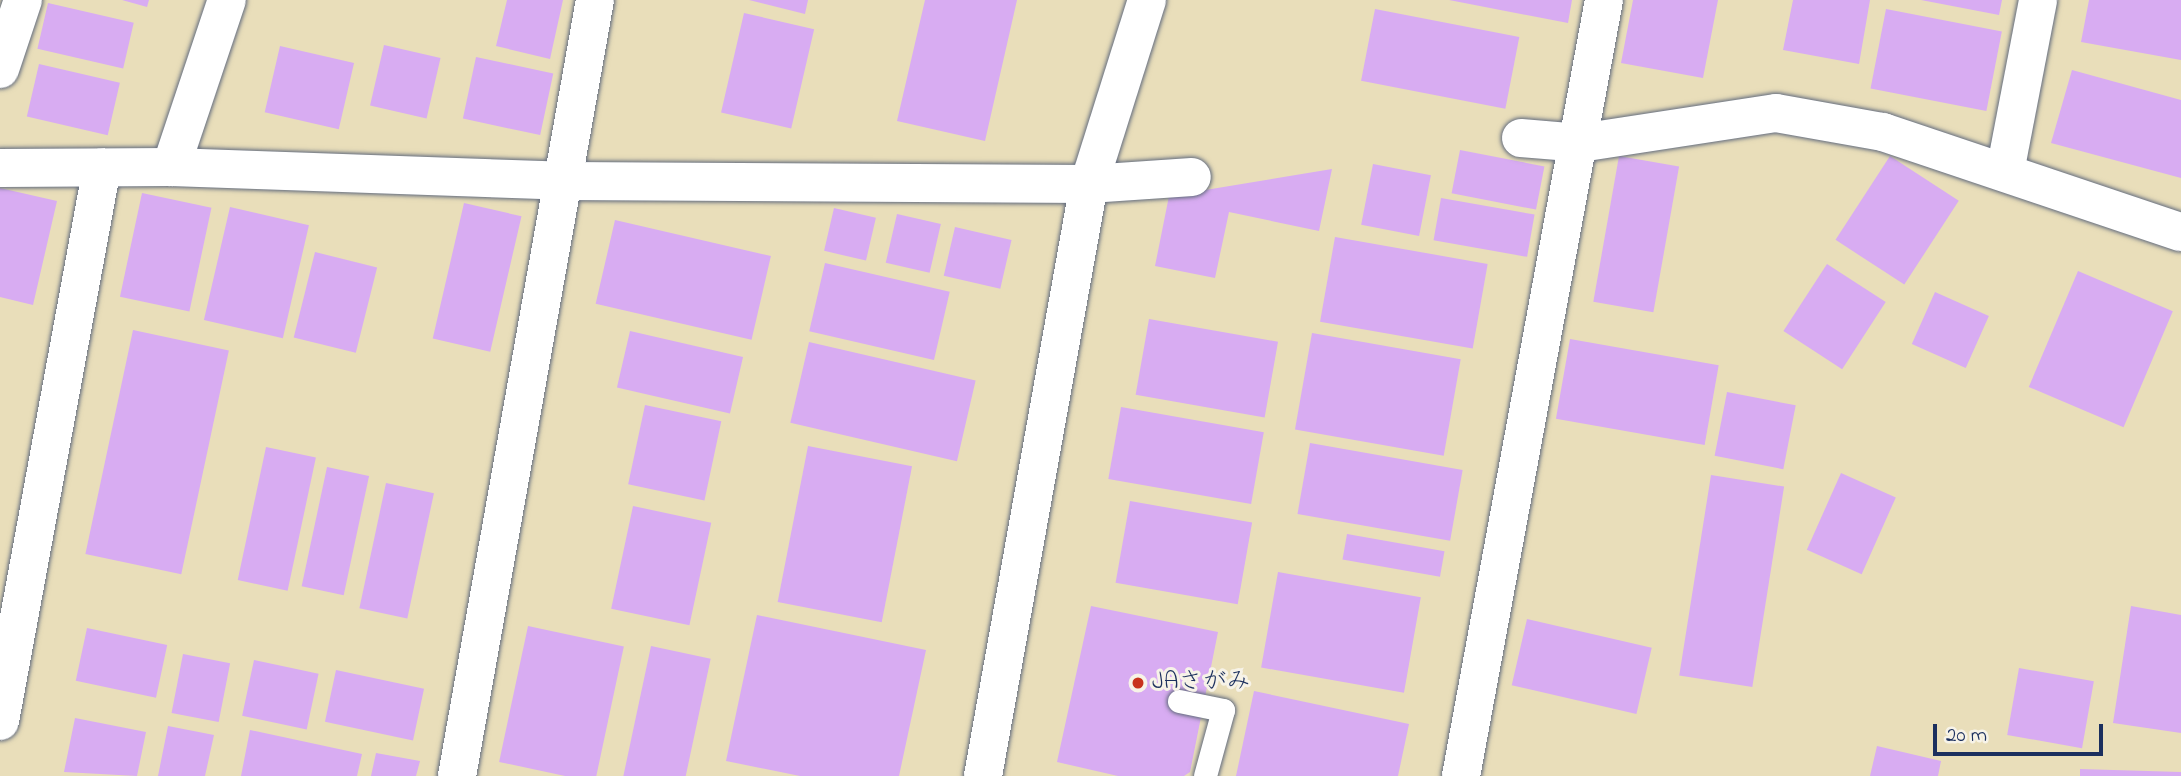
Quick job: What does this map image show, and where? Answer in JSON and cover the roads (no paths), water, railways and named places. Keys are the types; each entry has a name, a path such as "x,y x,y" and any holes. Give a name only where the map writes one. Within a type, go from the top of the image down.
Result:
{"street":[{"path":"0,69 23,0"},
{"path":"171,167 228,0"},
{"path":"457,776 595,0"},
{"path":"990,774 1088,184 1147,0"},
{"path":"1461,776 1580,143 1604,0"},
{"path":"2005,172 2038,0"},
{"path":"1521,138 1580,143 1776,113 1883,132 2181,232"},
{"path":"0,721 102,167"},
{"path":"0,168 171,167 564,181 1088,184 1192,177"}],"lane":[{"path":"1179,701 1223,710 1205,776"}],"place":[{"name":"JAさがみ","path":"1138,683"}]}
